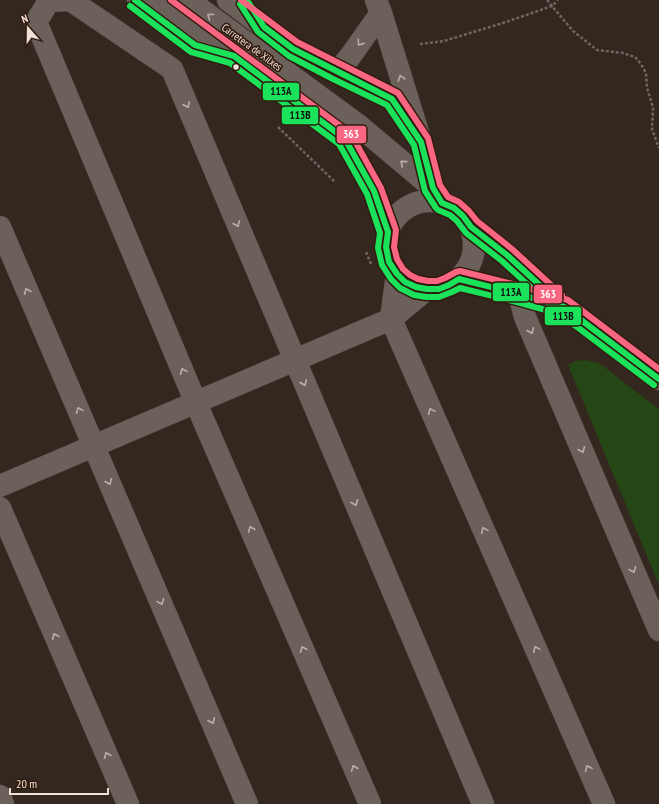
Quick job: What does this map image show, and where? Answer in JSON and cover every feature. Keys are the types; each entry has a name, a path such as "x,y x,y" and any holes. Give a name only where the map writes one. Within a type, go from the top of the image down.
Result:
{"street":[{"path":"370,804 196,402 36,22 49,1 70,0 172,68 294,360 483,804"},
{"name":"Carretera de Xilxes","path":"158,0 346,138 374,191 388,232"},
{"name":"Carretera de Xilxes","path":"188,0 357,124 437,196"},
{"name":"Carretera de Xilxes","path":"228,0 293,49 392,99 422,142"},
{"path":"378,7 422,142 437,196 464,216 470,227 474,240 473,255 468,268 459,279 439,289 427,289 416,287 405,282 397,274 389,262 386,247 388,232 394,220 403,210 415,204 428,202 437,196"},
{"path":"337,72 349,58 378,7"},
{"path":"0,227 247,804"},
{"path":"470,227 507,255 564,307 659,379"},
{"path":"397,274 391,319 604,804"},
{"path":"459,279 564,307"},
{"path":"0,486 391,319 427,289"},
{"path":"519,294 525,317 659,630"},
{"path":"0,508 128,804"},
{"path":"0,796 3,804"}],"lane":[{"path":"135,0 195,45 234,56"},
{"path":"247,0 264,27"}],"path":[{"path":"547,0 572,31 597,50 623,53 635,57 642,64 646,73 653,108 652,129 659,148"},
{"path":"392,48 444,41 552,6 558,0"},
{"path":"277,126 337,184"},
{"path":"364,245 371,266"}],"green space":[{"path":"584,360 599,363 659,409 659,585 568,365 575,361"}],"transit line":[{"name":"113A","path":"135,0 195,45 234,56 345,139 374,191 388,232 386,247 389,262 397,274 405,282 416,287 439,289 459,279 564,307 659,379"},
{"name":"363","path":"171,0 351,134 381,188 396,230 394,247 397,259 403,269 410,275 418,279 437,281 460,271 521,286 568,300 659,369"},
{"name":"363","path":"241,0 297,42 398,93 428,138 440,185 448,197 459,202 477,221 512,249 562,295"},
{"name":"113A","path":"247,0 264,27 293,49 392,99 421,142 433,188 442,203 454,208 463,216 471,227 507,255 557,301"},
{"name":"113B","path":"240,4 258,32 289,56 387,105 414,145 425,191 436,208 450,215 457,221 466,233 502,261 552,307"},
{"name":"113B","path":"130,6 191,52 230,63 339,144 367,194 380,233 378,248 382,265 391,279 400,288 414,295 426,297 439,297 460,288 560,314 654,385"}]}
